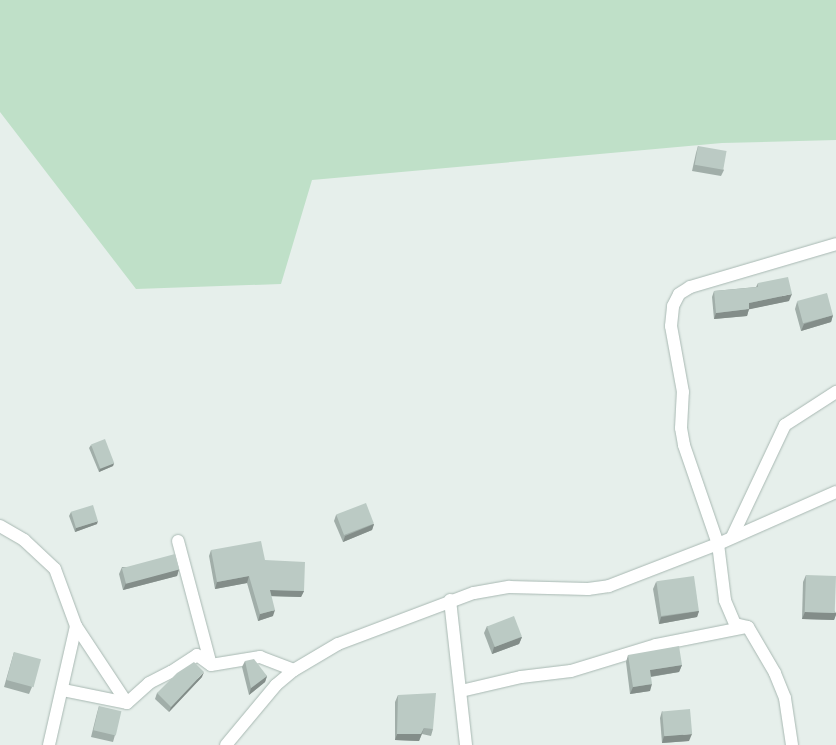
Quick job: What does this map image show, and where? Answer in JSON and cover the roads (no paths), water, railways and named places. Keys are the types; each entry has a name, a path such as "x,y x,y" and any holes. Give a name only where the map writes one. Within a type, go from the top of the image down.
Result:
{"street":[{"path":"792,745 785,698 775,672 748,627 735,624 725,600 718,544 684,445 682,428 683,392 671,326 673,306 679,294 702,282 836,244"},
{"path":"732,537 785,425 836,392"},
{"path":"226,745 276,685 294,670 338,644 450,600 509,587 588,589 609,586 718,544 836,492"},
{"path":"0,526 34,548 55,569 76,626 127,703"},
{"path":"178,541 211,665"},
{"path":"450,600 466,745"},
{"path":"49,745 63,690 76,626"},
{"path":"461,691 521,677 571,671 656,645 748,627"},
{"path":"127,703 149,683 171,672 197,655 211,665 260,657 294,670"},
{"path":"63,690 127,703"}]}
